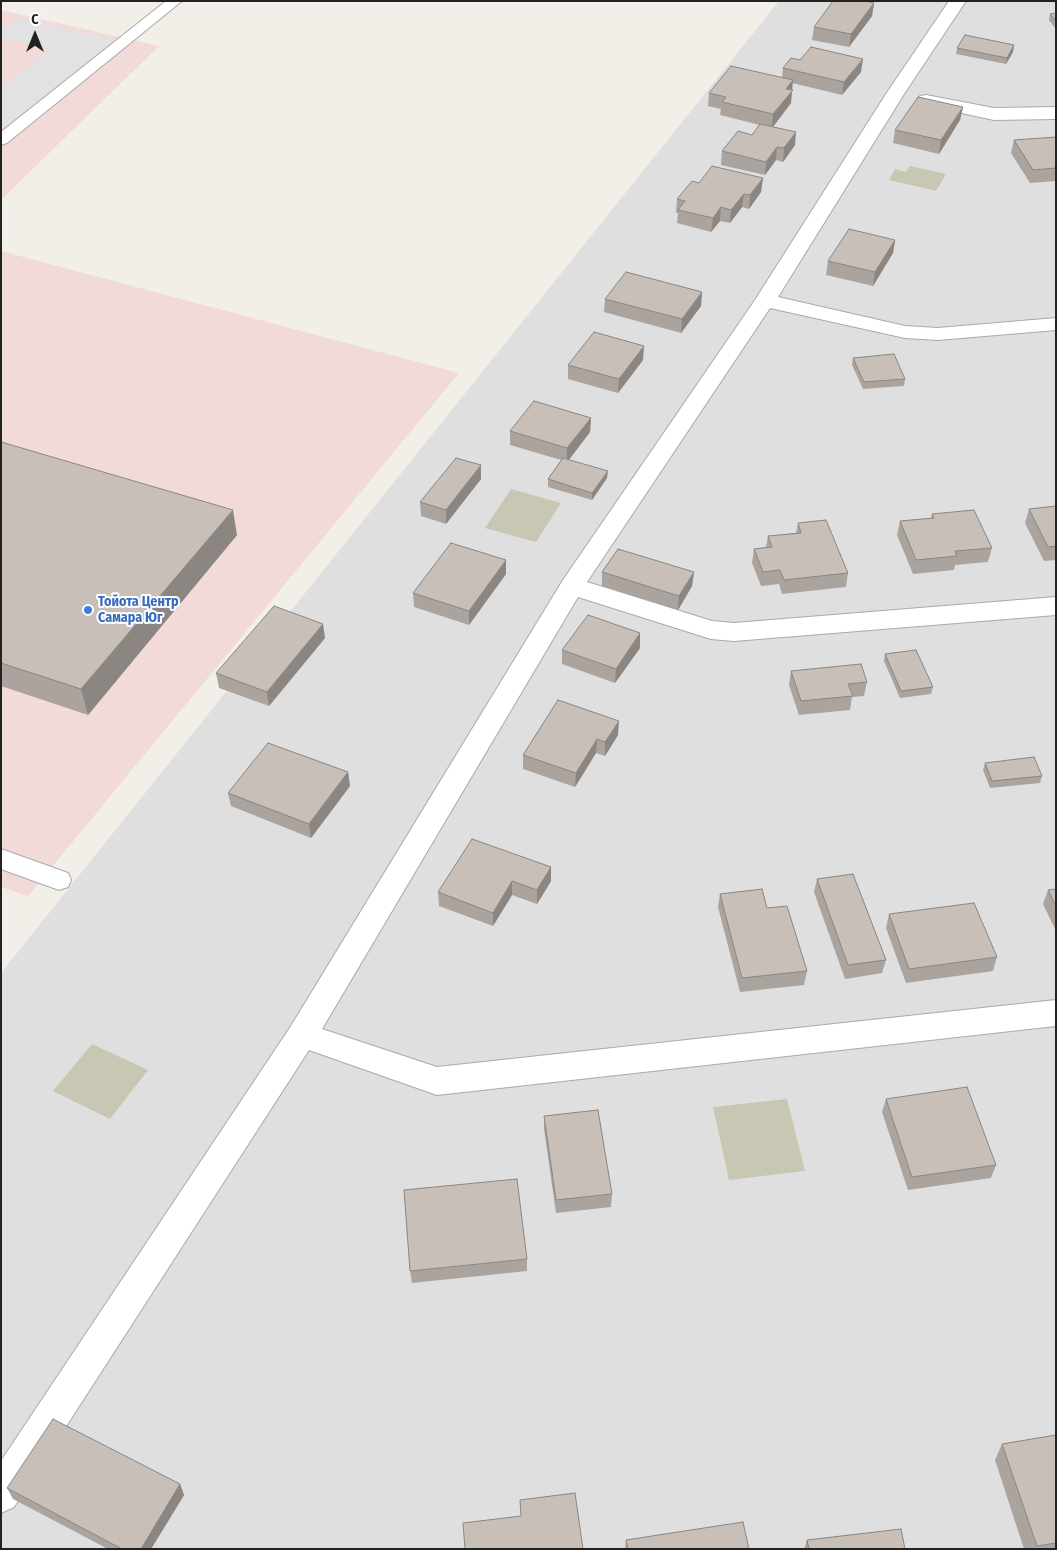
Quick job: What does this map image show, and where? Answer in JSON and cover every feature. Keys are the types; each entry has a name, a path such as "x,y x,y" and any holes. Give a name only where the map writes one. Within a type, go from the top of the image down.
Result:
{"street":[{"path":"1,1494 302,1035 572,586 765,300 895,94 958,1"},
{"path":"895,94 994,114 1056,113"},
{"path":"765,300 905,332 938,334 1056,324"},
{"path":"572,586 711,630 734,632 1056,606"},
{"path":"302,1035 437,1081 1056,1013"}],"lane":[{"path":"1,140 176,1"},
{"path":"1,859 59,880"}],"shaded area":[{"path":"779,1 1056,1 1056,1549 1,1549 1,973"},
{"path":"1,10 159,46 1,200"},
{"path":"18,18 115,40 1,129 1,87 52,49 1,37 1,30"},
{"path":"910,166 946,174 936,191 889,180 895,169 906,172"},
{"path":"1,251 459,373 28,896 1,887"},
{"path":"511,489 561,503 536,542 485,528"},
{"path":"92,1044 148,1070 110,1119 53,1091"},
{"path":"787,1099 805,1171 729,1180 713,1107"}],"building":[{"path":"833,1 865,1 874,3 851,34 814,27"},
{"path":"1056,13 1056,21 1050,14"},
{"path":"965,35 1014,45 1007,58 957,48"},
{"path":"811,47 863,59 844,82 783,68 791,58 800,60"},
{"path":"731,66 793,80 786,89 793,90 773,114 722,102 726,97 709,93"},
{"path":"918,97 963,107 941,140 895,130"},
{"path":"760,124 796,132 784,148 777,147 766,162 722,151 738,131 752,135"},
{"path":"1056,137 1056,168 1033,170 1014,140"},
{"path":"712,166 763,178 750,195 744,194 731,210 721,207 713,218 678,210 685,201 677,199 692,181 699,183"},
{"path":"849,229 895,240 875,272 828,261"},
{"path":"626,272 702,292 682,319 605,299"},
{"path":"594,332 644,346 619,379 568,365"},
{"path":"894,354 905,379 864,382 853,358"},
{"path":"534,401 591,418 567,448 510,431"},
{"name":"Тойота Центр Самара Юг","path":"1,442 233,510 81,689 1,663"},
{"path":"456,458 481,465 446,510 420,502"},
{"path":"563,458 608,471 592,493 548,479"},
{"path":"1056,506 1056,546 1048,547 1029,509"},
{"path":"974,510 992,548 955,551 957,556 916,560 900,521 934,518 932,514"},
{"path":"826,520 848,573 784,580 780,570 763,572 754,549 772,547 768,536 801,533 798,523"},
{"path":"451,543 506,560 469,611 413,593"},
{"path":"618,549 694,572 679,596 602,572"},
{"path":"274,606 323,624 267,692 216,673"},
{"path":"588,615 640,633 616,669 562,650"},
{"path":"916,650 933,687 901,691 885,654"},
{"path":"861,664 867,682 848,684 853,696 801,701 791,671"},
{"path":"558,700 619,721 605,742 597,739 576,773 523,755"},
{"path":"268,743 348,772 309,824 228,793"},
{"path":"1034,757 1042,776 992,781 985,763"},
{"path":"472,839 551,867 537,890 512,881 493,913 438,892"},
{"path":"853,874 886,960 848,965 817,879"},
{"path":"762,889 767,908 787,906 807,971 742,978 720,894"},
{"path":"1056,889 1056,906 1048,890"},
{"path":"974,903 997,957 909,969 889,914"},
{"path":"967,1087 996,1165 912,1177 886,1099"},
{"path":"598,1110 612,1194 556,1200 544,1116"},
{"path":"517,1179 527,1259 410,1271 404,1190"},
{"path":"53,1419 180,1484 141,1549 122,1549 7,1488"},
{"path":"1056,1435 1056,1543 1037,1546 1002,1444"},
{"path":"575,1493 583,1549 465,1549 463,1523 521,1516 520,1500"},
{"path":"743,1522 749,1549 628,1549 626,1540"},
{"path":"901,1529 905,1549 809,1549 807,1540"}],"place":[{"name":"Тойота Центр Самара Юг","path":"88,610"}]}
